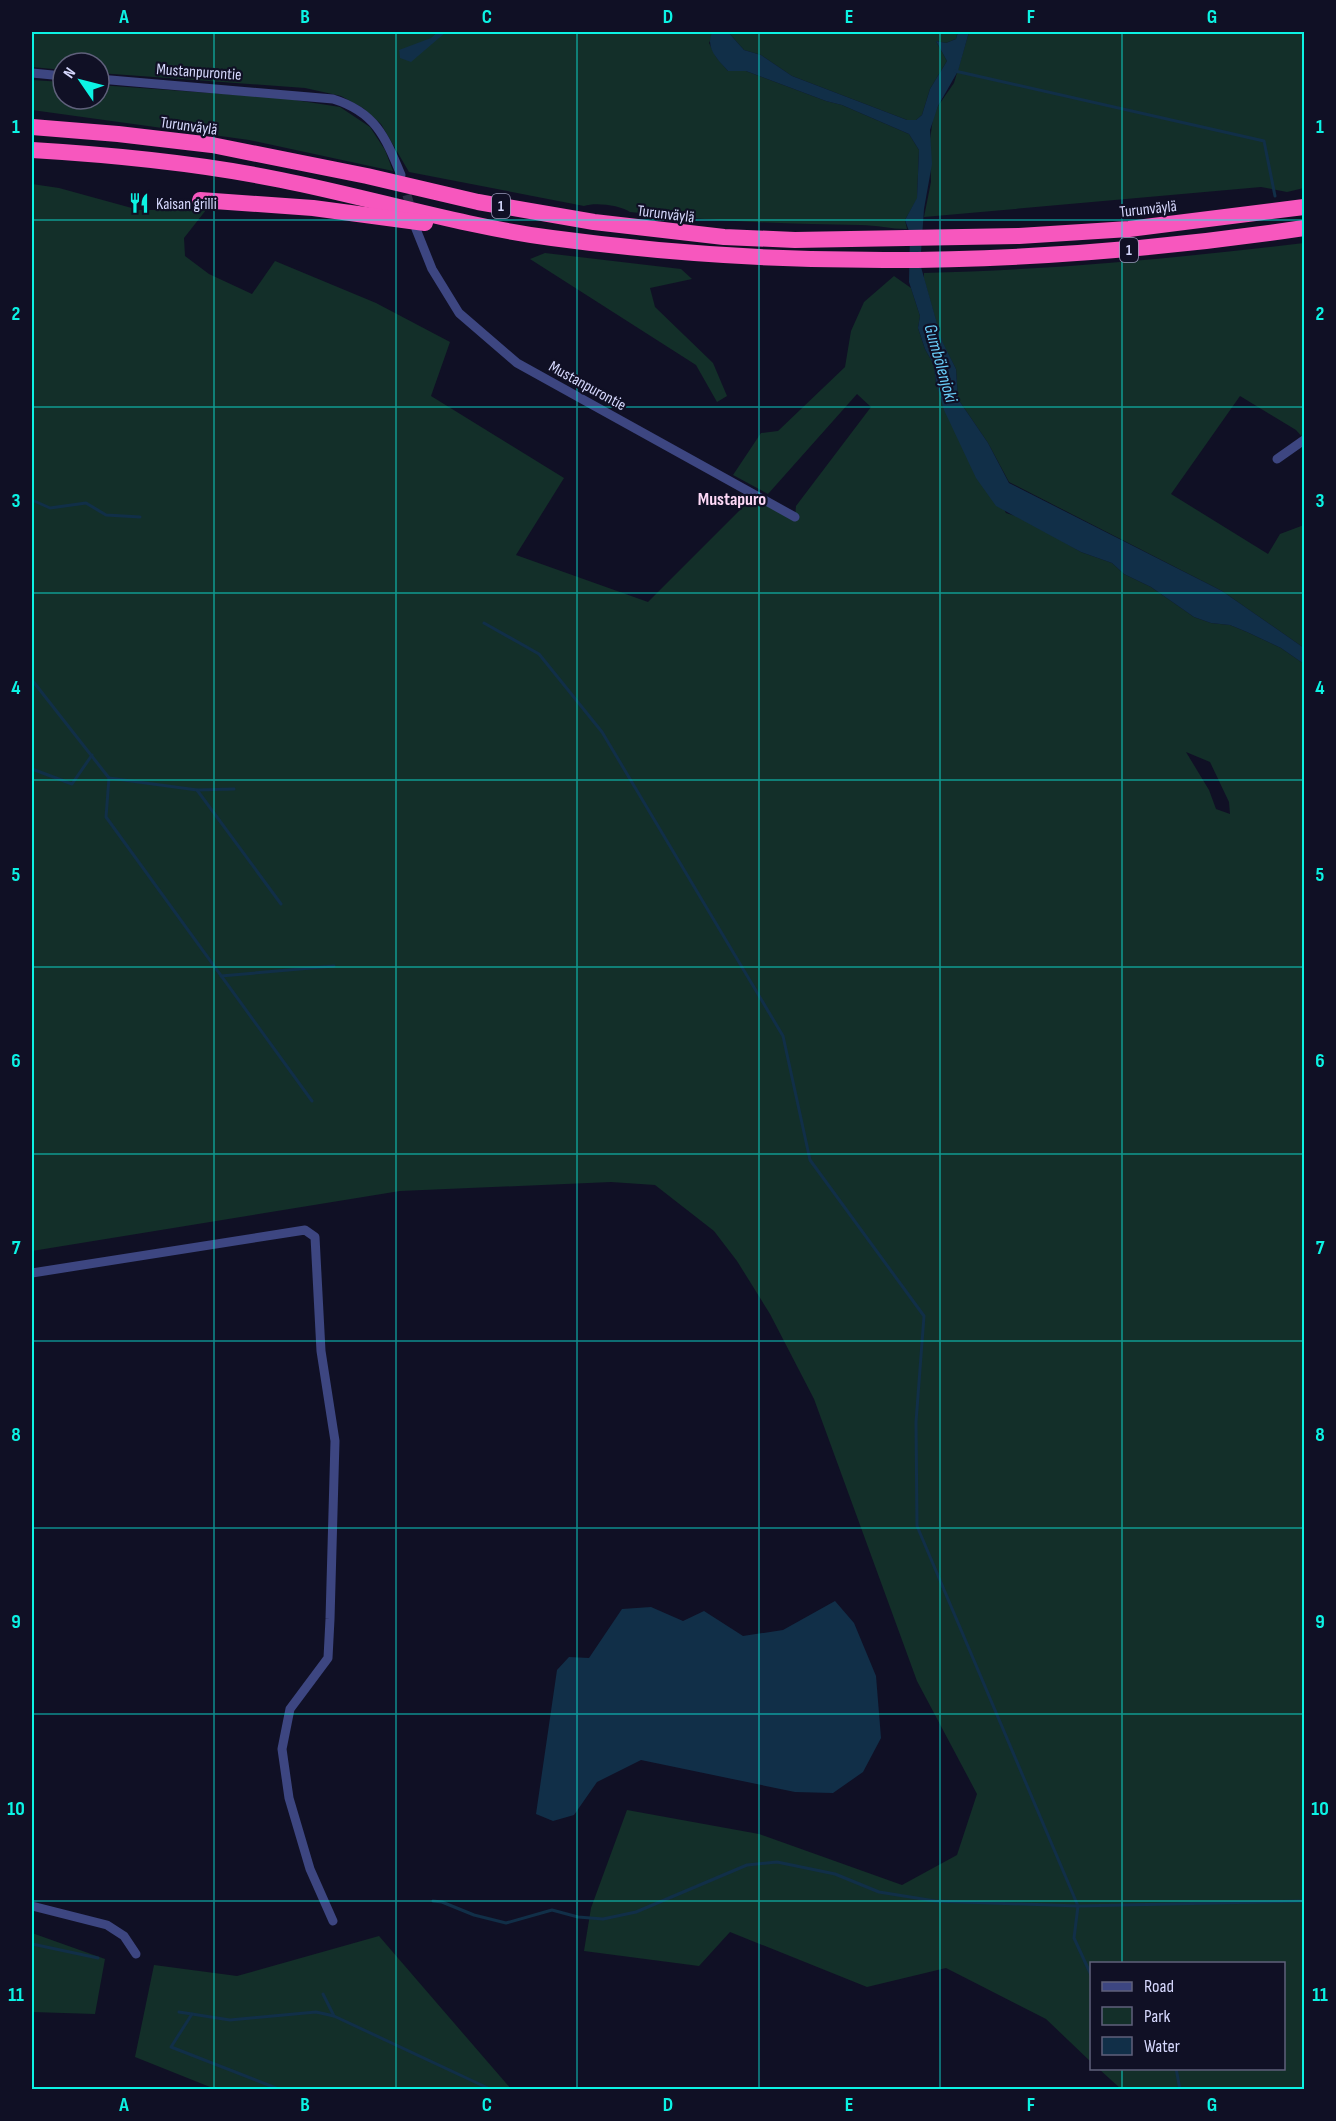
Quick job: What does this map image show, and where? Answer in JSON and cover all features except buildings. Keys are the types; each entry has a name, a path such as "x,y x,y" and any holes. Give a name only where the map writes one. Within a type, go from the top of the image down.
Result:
{"highway":[{"path":"32,117 118,134"},
{"name":"Turunväylä","path":"32,127 212,145 368,176 478,202 594,222 724,237 952,237 1128,229 1305,207"},
{"name":"1","path":"32,150 209,167 548,238 724,257 879,260 1021,259 1127,250 1305,228"},
{"path":"200,200 313,208 548,238"}],"street":[{"path":"32,73 51,75"},
{"name":"Mustanpurontie","path":"111,80 333,99 365,114 380,129 401,175"},
{"name":"Mustanpurontie","path":"416,229 432,268 459,313 517,363 795,517"},
{"path":"1277,459 1305,440"},
{"path":"32,1273 305,1230 315,1237 321,1351 335,1441 328,1658 290,1709 282,1749 289,1798 310,1869 333,1921"},
{"path":"32,1906 107,1925 124,1935 136,1954"}],"green space":[{"path":"32,32 714,32 709,43 716,57 728,71 746,71 842,105 909,134 919,150 917,199 905,220 907,229 867,225 716,220 630,212 607,205 584,206 409,172 381,124 363,108 341,96 305,88 111,74 111,51 51,51 51,69 32,67"},
{"path":"728,32 958,32 956,39 946,43 936,41 947,61 930,89 922,115 916,120 907,120 792,76 761,55 744,50"},
{"path":"969,32 1304,32 1304,188 1287,192 1261,187 924,217 931,182 930,140 933,118 938,106 954,83"},
{"path":"32,80 51,81 51,111 111,111 111,86 282,98 340,107 370,127 385,150 393,171 249,140 32,110"},
{"path":"32,184 59,188 139,210 206,210 184,238 185,256 209,274 252,294 275,261 376,303 450,342 431,396 564,478 516,555 648,602 756,494 795,517 796,506 871,407 857,394 768,494 733,475 761,433 778,431 845,367 851,331 864,302 894,276 911,288 920,316 918,328 925,349 934,365 936,383 1006,513 1022,518 1081,552 1112,563 1124,574 1151,587 1194,617 1211,623 1230,625 1247,632 1281,648 1304,664 1304,2089 1121,2089 1100,2070 1285,2070 1285,1962 1090,1962 1090,2061 1046,2019 946,1968 867,1987 730,1932 699,1966 584,1951 591,1908 627,1810 759,1834 902,1885 957,1855 977,1794 917,1681 814,1399 770,1314 737,1261 714,1231 655,1185 611,1182 400,1191 32,1251","holes":["1186,752 1210,762 1229,802 1230,814 1216,809 1209,790"]},
{"path":"1304,243 1304,439 1296,430 1240,396 1171,494 1268,554 1280,534 1304,525 1304,648 1222,591 1009,482 988,443 958,399 956,369 942,342 924,273 1115,262"},
{"path":"545,253 681,269 692,279 650,288 655,307 713,363 727,396 717,402 696,365 530,259"},
{"path":"32,1933 105,1959 95,2014 32,2012"},
{"path":"379,1936 511,2089 215,2089 135,2057 154,1965 237,1976"}],"water":[{"path":"438,32 446,32 411,62 400,58 399,50 431,38"},
{"name":"Gumbölenjoki","path":"728,32 744,50 761,55 792,76 907,120 916,120 922,115 930,89 947,61 936,41 946,43 956,39 958,32 969,32 958,71 938,106 930,130 932,164 924,209 921,252 921,267 942,341 956,369 958,399 988,443 1009,483 1222,591 1304,648 1304,664 1281,648 1247,632 1230,625 1211,623 1194,617 1151,587 1124,574 1112,563 1081,552 996,506 976,478 944,410 936,383 934,365 925,349 918,328 920,316 909,282 910,234 905,220 917,198 919,150 909,134 842,105 746,71 728,71 711,49 710,38 712,33"},
{"path":"835,1601 854,1623 876,1676 881,1738 863,1772 833,1793 795,1792 641,1760 597,1782 574,1815 553,1821 536,1814 557,1670 569,1657 589,1658 622,1609 651,1607 683,1621 704,1611 743,1636 783,1630"}],"waterway":[{"path":"955,71 1264,141 1275,196"},
{"path":"32,500 50,508 86,503 106,515 140,517"},
{"path":"484,623 539,654 602,732 783,1036 810,1160 924,1316 916,1422 917,1526 1078,1906 1074,1938 1090,1973"},
{"path":"32,680 109,778"},
{"path":"32,769 72,784 92,755"},
{"path":"109,778 106,817 312,1101"},
{"path":"109,778 197,790 234,789"},
{"path":"197,790 281,904"},
{"path":"221,976 334,966"},
{"path":"433,1901 506,1923 552,1910 578,1917 603,1919 636,1912 747,1865 777,1862 835,1874 879,1892 935,1901 1078,1906 1304,1901"},
{"path":"32,1944 98,1958"},
{"path":"323,1994 334,2016"},
{"path":"179,2012 230,2020 316,2012 334,2016 492,2090"},
{"path":"192,2014 171,2047 281,2090"},
{"path":"1176,2070 1180,2090"}],"tunnel":[{"path":"403,182 412,212"}],"place":[{"name":"Kaisan grilli","path":"139,203"}],"district":[{"name":"Mustapuro","path":"732,499"}]}
